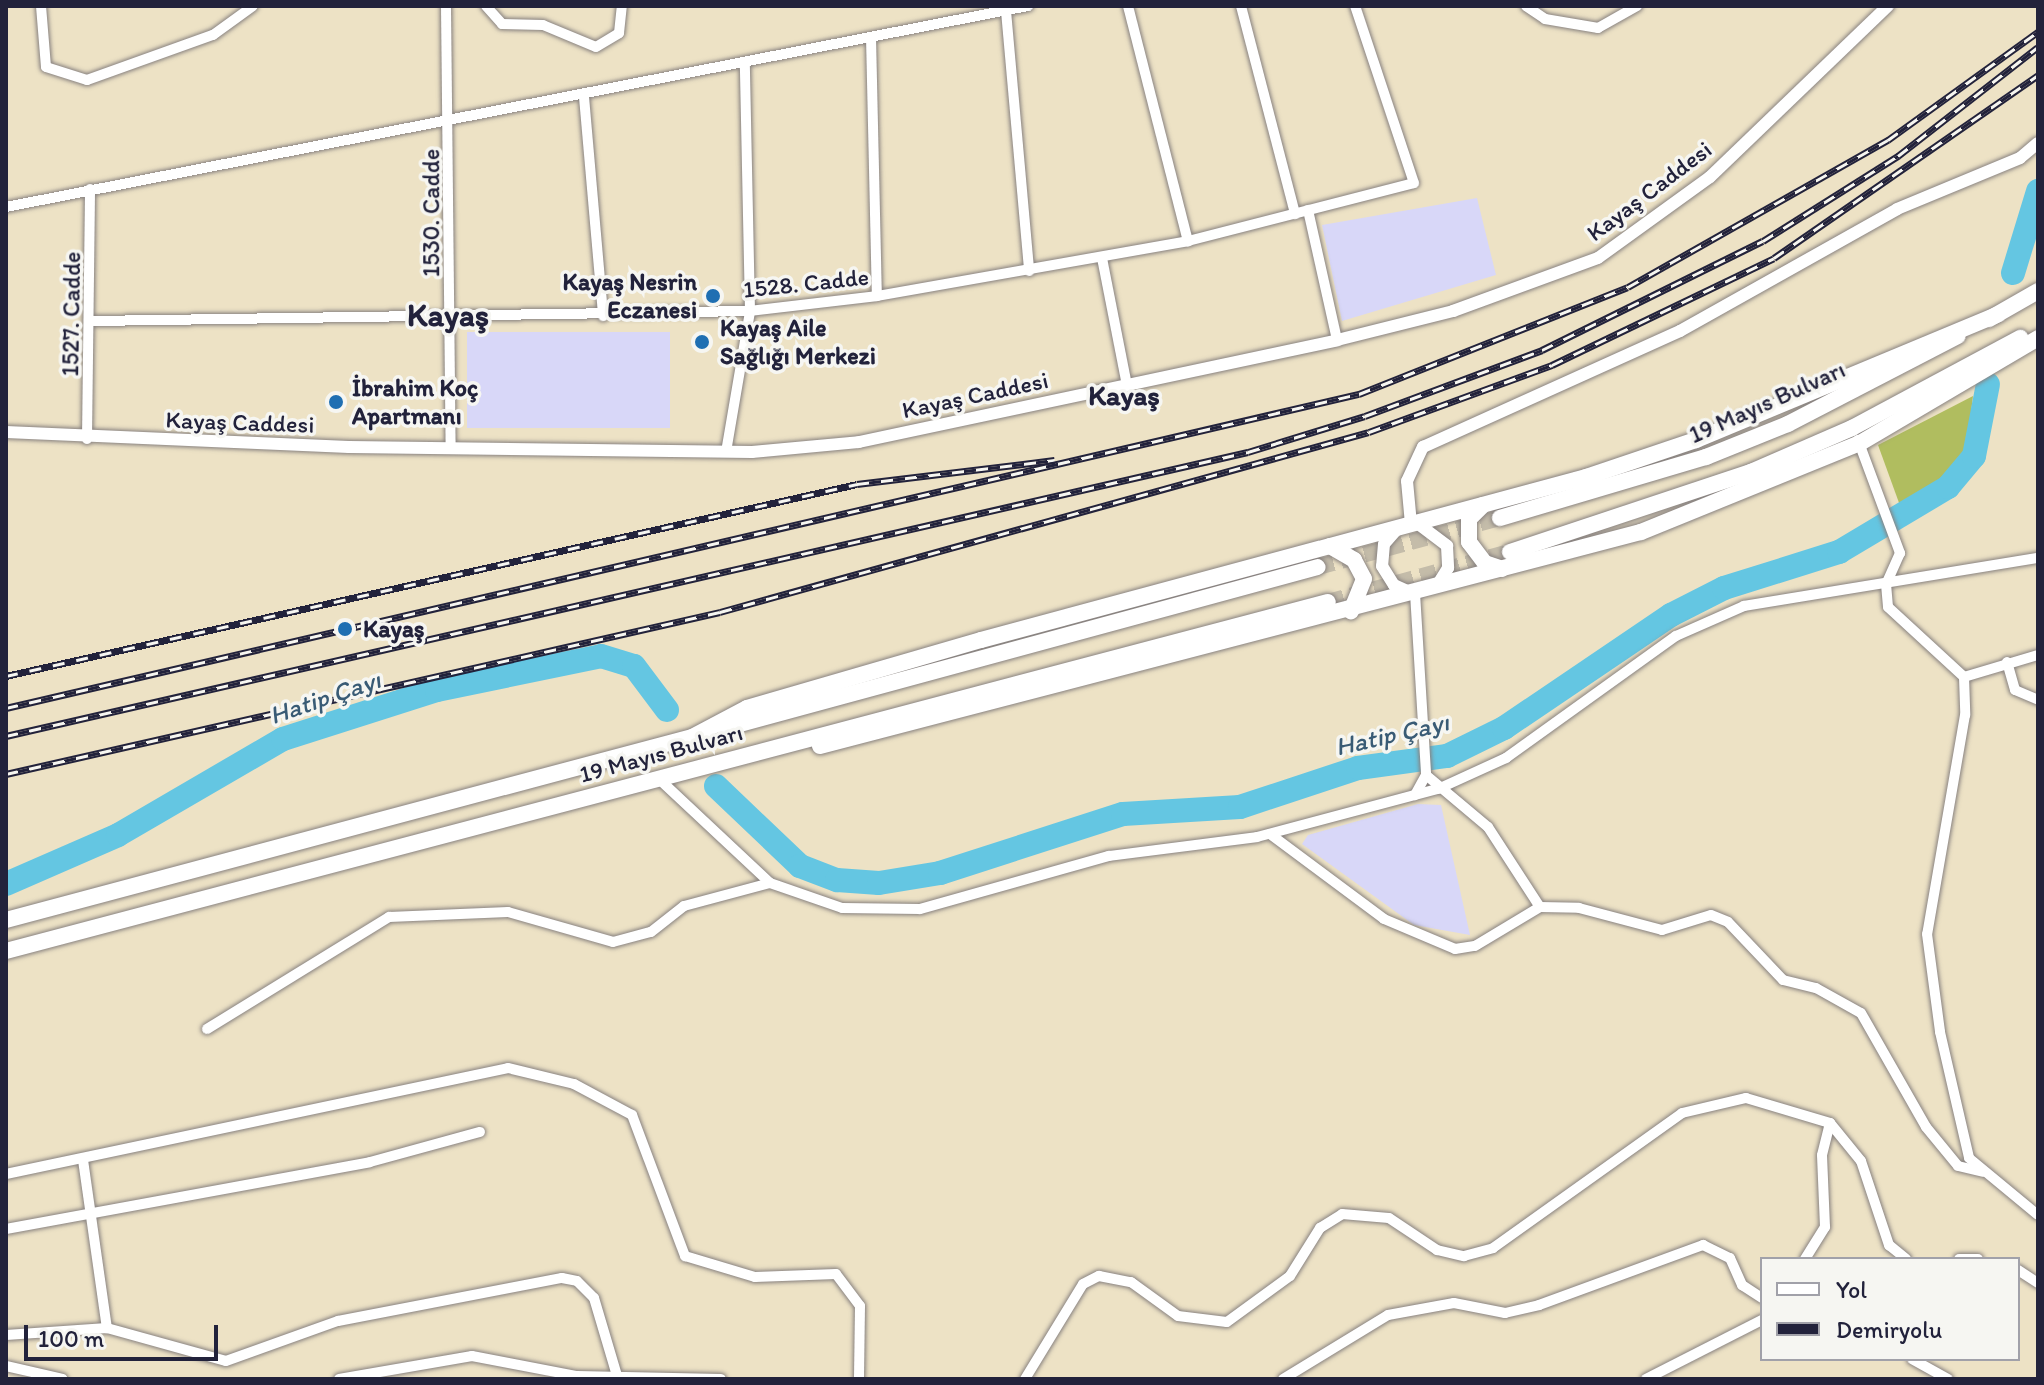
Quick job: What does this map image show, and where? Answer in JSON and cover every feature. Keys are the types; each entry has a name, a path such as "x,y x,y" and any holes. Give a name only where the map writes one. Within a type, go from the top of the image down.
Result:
{"highway":[{"path":"692,737 747,708 1484,504 1696,440 1944,338 1998,314 2038,291"},
{"path":"1965,378 2038,328"},
{"name":"19 Mayıs Bulvarı","path":"1500,518 1719,451 1944,338"},
{"path":"778,747 869,737 1641,532 1856,436 2007,359 2038,338"},
{"path":"1510,552 1635,516 1856,436"},
{"path":"1484,504 1469,519 1469,542 1485,563 1505,570"},
{"path":"1330,546 1354,560 1364,579 1351,611"},
{"name":"19 Mayıs Bulvarı","path":"6,920 1318,567"},
{"name":"19 Mayıs Bulvarı","path":"6,951 1328,602"}],"street":[{"path":"41,6 46,67 87,80 213,35 253,6"},
{"name":"1530. Cadde","path":"446,6 451,122 451,448"},
{"path":"486,6 502,24 543,25 596,47 619,33 622,6"},
{"path":"6,207 584,97 1028,6"},
{"path":"1128,6 1188,241"},
{"path":"1241,6 1295,214"},
{"name":"1528. Cadde","path":"93,321 603,316 750,311 877,296 1188,241 1414,183 1355,6"},
{"path":"1526,6 1545,19 1598,28 1637,6"},
{"name":"Kayaş Caddesi","path":"6,432 87,439 726,452 859,442 1337,340 1463,308 1598,258 1710,177 1888,6"},
{"path":"1006,11 1029,271"},
{"path":"871,37 877,296"},
{"path":"726,452 750,311 745,64"},
{"path":"584,97 603,316"},
{"path":"1409,525 1407,481 1423,447 1739,301 1897,209 2020,158 2038,143"},
{"name":"1527. Cadde","path":"87,439 93,321 90,189"},
{"path":"1308,210 1337,340"},
{"path":"1102,258 1127,386"},
{"path":"1856,436 1891,513 1900,553 1886,584 1888,607 1903,628 1964,677 1965,715 1927,934 1940,1032 1969,1158 2038,1215"},
{"path":"1409,525 1447,546 1448,568 1436,587"},
{"path":"1409,525 1384,544 1382,566 1394,585 1415,593 1426,775 1415,795"},
{"path":"659,779 770,883 842,908 920,909 1109,856 1270,834 1438,789 1506,758 1676,636 1744,606 2038,558"},
{"path":"1964,677 2038,655"},
{"path":"2007,662 2015,690 2038,700"},
{"path":"1426,775 1438,789 1488,827 1540,907"},
{"path":"1270,834 1384,919 1455,949 1475,946 1540,907 1579,908 1662,930 1711,915 1728,922 1783,980 1816,988 1861,1013 1926,1127 1958,1166 1983,1172"},
{"path":"207,1029 389,917 508,912 613,942 651,932 684,906 770,883"},
{"path":"6,1174 508,1068 574,1084 632,1115 685,1256 755,1277 836,1274 860,1306 859,1379"},
{"path":"1025,1379 1083,1284 1099,1276 1131,1282 1178,1316 1227,1322 1290,1276 1320,1228 1342,1214 1389,1218 1437,1250 1464,1256 1522,1229 1682,1113 1746,1098 1830,1123 1861,1161 1889,1245 1904,1257"},
{"path":"1806,1257 1825,1227 1822,1155 1830,1123"},
{"path":"6,1229 370,1162 480,1132"},
{"path":"83,1160 107,1328"},
{"path":"1283,1379 1388,1315 1442,1303 1505,1313 1539,1305 1703,1245 1730,1258 1742,1285 1760,1297"},
{"path":"2020,1271 2038,1283"},
{"path":"6,1335 107,1328 226,1361 338,1321 562,1278 594,1298 618,1376"},
{"path":"1646,1379 1760,1321"},
{"path":"339,1379 472,1356 577,1376 721,1379"},
{"path":"1916,1361 1948,1379"},
{"path":"6,1366 63,1379"}],"shaded area":[{"path":"1477,198 1496,275 1342,321 1322,225"},
{"path":"467,332 670,332 670,428 467,428"},
{"path":"1418,804 1441,805 1470,935 1414,925 1302,844 1308,835"}],"green space":[{"path":"1973,396 1966,455 1947,482 1902,511 1878,445"}],"waterway":[{"name":"Hatip Çayı","path":"2013,273 2038,191"},
{"name":"Hatip Çayı","path":"716,786 800,866 837,880 879,883 940,873 1123,814 1240,807 1358,768 1447,756 1504,728 1671,615 1724,588 1839,552 1948,487 1974,456 1988,384"},
{"name":"Hatip Çayı","path":"6,884 118,835 283,739 437,690 601,656 634,666 667,710"}],"tunnel":[{"path":"1318,567 1500,518"},
{"path":"1328,602 1510,552"}],"railway":[{"path":"6,708 1359,394 1628,287 1888,140 2038,32"},
{"path":"6,736 1248,452 1365,416 1542,350 1763,241 1898,156 2038,47"},
{"path":"6,774 720,612 1369,432 1552,365 1774,258 2038,75"},
{"path":"6,676 857,484 1055,460"}],"place":[{"name":"Kayaş Nesrin Eczanesi","path":"713,296"},
{"name":"Kayaş Aile Sağlığı Merkezi","path":"702,342"},
{"name":"İbrahim Koç Apartmanı","path":"336,402"},
{"name":"Kayaş","path":"345,629"}],"district":[{"name":"Kayaş","path":"448,315"},
{"name":"Kayaş","path":"1124,395"}]}
